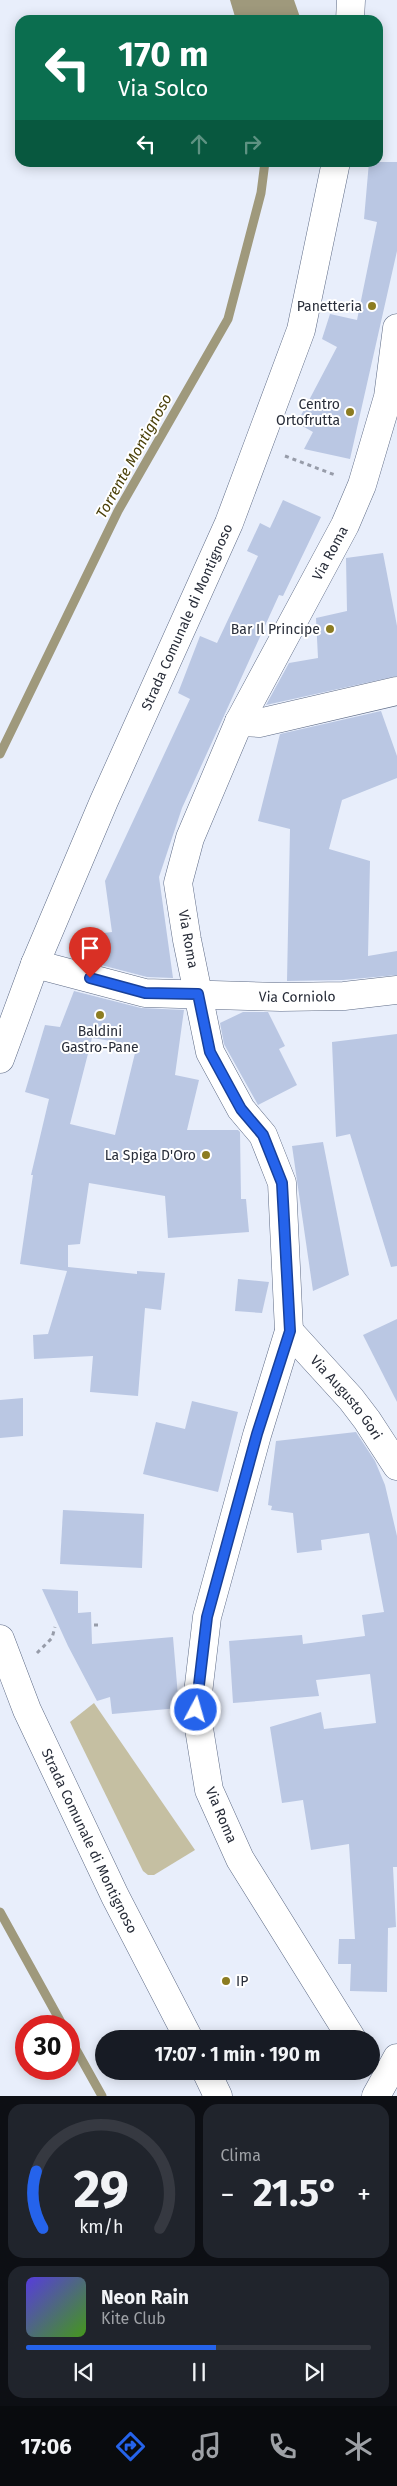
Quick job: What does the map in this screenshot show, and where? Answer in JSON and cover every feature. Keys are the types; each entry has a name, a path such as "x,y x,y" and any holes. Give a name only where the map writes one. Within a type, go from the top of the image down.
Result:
{"street":[{"path":"350,15 351,0"},
{"name":"Strada Comunale di Montignoso","path":"0,1059 35,964 104,802 229,523 258,446 301,330 335,167"},
{"name":"Via Roma","path":"346,2030 240,1859 209,1790 196,1710 207,1617 257,1434 290,1331 282,1183 263,1135 241,1109 210,1052 178,883 190,838 239,722 345,525 362,485 393,391 397,328"},
{"path":"239,722 259,723 397,690"},
{"name":"Via Corniolo","path":"35,964 145,993 344,996 397,990"},
{"name":"Via Augusto Gori","path":"290,1331 367,1420 397,1466"},
{"name":"Strada Comunale di Montignoso","path":"0,1639 27,1710 115,1896 184,2030"},
{"path":"374,2089 397,2058"},
{"path":"210,2080 218,2096"}],"path":[{"path":"258,446 362,485"},
{"path":"94,1625 101,1625"},
{"path":"38,1653 52,1638 55,1627"}],"shaded area":[{"path":"230,0 294,0 299,15 234,15"},
{"path":"94,1703 195,1850 154,1875 148,1875 143,1871 70,1722"}],"building":[{"path":"383,162 397,162 397,251 350,459 304,449 313,432 297,423 337,347 322,339 330,314 357,320 377,222 364,219 369,167 383,167"},
{"path":"283,500 321,517 283,596 279,595 182,808 159,877 173,978 147,977 101,965 96,934 112,932 105,881 190,699 178,693 200,636 217,643 258,556 247,551 260,523 270,528"},
{"path":"383,553 397,626 397,676 266,705 289,663 318,658 316,618 347,611 346,558"},
{"path":"381,711 397,756 397,778 342,800 329,849 370,861 368,956 397,951 397,975 343,980 287,981 290,829 258,821 280,734"},
{"path":"74,991 141,1008 184,1010 175,1075 199,1080 187,1130 238,1130 240,1132 241,1199 246,1199 249,1232 168,1238 165,1196 89,1183 80,1244 68,1245 68,1267 137,1274 137,1271 165,1273 161,1310 145,1308 138,1396 90,1392 93,1356 34,1359 33,1335 48,1334 67,1271 20,1264 33,1175 31,1175 49,1099 25,1092 45,1025 60,1027","holes":["92,1038 137,1045 115,1135 70,1124"]},
{"path":"243,1012 268,1012 285,1046 279,1049 297,1085 258,1105 224,1044 220,1023"},
{"path":"397,1034 397,1266 391,1267 350,1134 336,1137 332,1042"},
{"path":"323,1142 349,1275 313,1291 292,1146"},
{"path":"238,1279 269,1282 262,1313 235,1311"},
{"path":"397,1319 397,1402 363,1335"},
{"path":"23,1398 23,1436 0,1438 0,1400"},
{"path":"192,1401 238,1412 218,1492 143,1474 156,1422 185,1429"},
{"path":"356,1432 375,1461 385,1485 397,1536 397,1867 393,1867 396,1927 388,1928 387,1992 350,1991 351,1964 338,1964 339,1939 355,1939 349,1844 311,1850 303,1800 282,1803 270,1727 321,1712 324,1729 376,1723 370,1674 316,1680 319,1696 233,1703 229,1641 302,1635 303,1644 365,1636 362,1615 384,1612 369,1533 321,1540 322,1550 297,1553 293,1513 271,1510 272,1506 268,1505 276,1441"},
{"path":"63,1510 144,1514 142,1568 60,1564"},
{"path":"42,1589 78,1591 78,1613 91,1612 92,1644 173,1637 179,1708 112,1714 110,1697 97,1701 68,1646"}],"waterway":[{"name":"Torrente Montignoso","path":"0,754 118,511 228,319 261,193 264,167"},
{"name":"Torrente Montignoso","path":"0,1912 57,2015"},
{"name":"Torrente Montignoso","path":"80,2057 102,2096"}],"place":[{"name":"Panetteria","path":"372,306"},
{"name":"Centro Ortofrutta","path":"350,412"},
{"name":"Bar Il Principe","path":"330,629"},
{"name":"Baldini Gastro-Pane","path":"100,1015"},
{"name":"La Spiga D'Oro","path":"206,1155"},
{"name":"IP","path":"226,1981"}],"route":[{"path":"90,978 145,993 198,994 210,1052 241,1109 263,1135 282,1183 290,1331 257,1434 207,1617 196,1710"}]}
